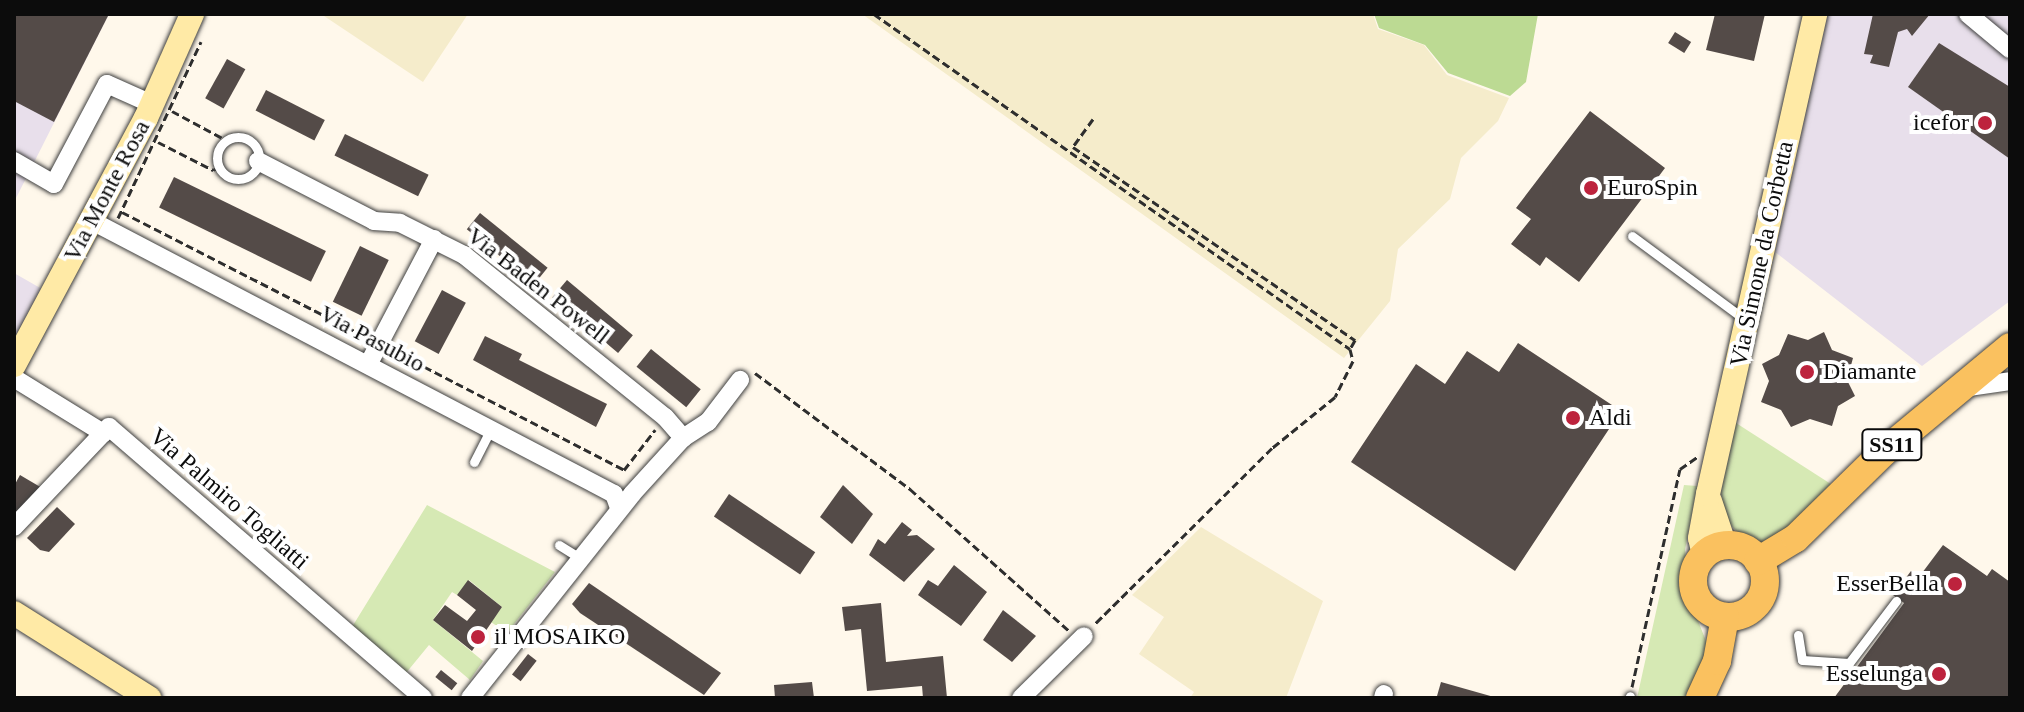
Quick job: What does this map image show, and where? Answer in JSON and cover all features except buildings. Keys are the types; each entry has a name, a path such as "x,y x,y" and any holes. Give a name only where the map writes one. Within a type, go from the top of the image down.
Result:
{"main road":[{"path":"1954,390 2010,347"},
{"name":"SS11","path":"1758,561 1796,538 1954,390"},
{"path":"1744,549 1758,561 1762,594 1748,612 1725,617 1704,608 1693,587 1715,551 1744,549"},
{"path":"1700,698 1717,661 1725,617"}],"street":[{"name":"Via Simone da Corbetta","path":"1715,551 1700,538 1708,494 1815,14"},
{"path":"1968,14 2010,49"},
{"name":"Via Monte Rosa","path":"14,365 92,221 162,107 190,15"},
{"path":"14,161 54,184 107,84 162,107"},
{"name":"Via Baden Powell","path":"258,161 374,221 400,223 464,255 665,417 683,438"},
{"name":"Via Pasubio","path":"92,221 369,363 614,494 619,508"},
{"path":"369,363 434,239"},
{"path":"14,378 103,433 14,527"},
{"path":"470,698 619,508 683,438 708,422 740,380"},
{"path":"1954,390 2010,381"},
{"name":"Via Palmiro Togliatti","path":"103,433 109,427 423,698"},
{"path":"14,613 136,695"},
{"path":"1021,698 1081,638"}],"lane":[{"path":"248,139 258,161 243,178 219,167 217,153 226,140 248,139"},
{"path":"1632,236 1747,319"},
{"path":"474,462 491,429"},
{"path":"559,545 580,558"},
{"path":"1798,635 1802,660 1849,663 1896,601"}],"path":[{"path":"740,380 754,372 812,414 910,489 1081,638 1272,448 1335,397 1353,361 1350,349 874,14"},
{"path":"162,107 226,140"},
{"path":"1093,119 1073,147 1355,340 1350,349"},
{"path":"158,142 213,170 219,167"},
{"path":"122,212 624,470 665,417"},
{"path":"1630,697 1680,469 1720,441"}],"shaded area":[{"path":"14,14 109,14 14,202"},
{"path":"321,14 468,14 423,82"},
{"path":"862,14 1373,14 1378,29 1424,45 1447,75 1509,98 1498,121 1461,158 1450,199 1398,249 1390,301 1344,358"},
{"path":"1826,14 2010,14 2010,301 1922,366 1775,252"},
{"path":"14,273 42,289 14,339"},
{"path":"1201,527 1323,601 1286,698 1190,698 1194,692 1139,654 1164,617 1132,595"}],"green space":[{"path":"1374,14 1538,14 1526,82 1510,96 1448,73 1425,45 1379,28"},
{"path":"1736,423 1834,486 1789,534 1764,543 1745,540 1724,518 1721,492"},
{"path":"1684,485 1697,486 1685,550 1691,603 1706,641 1706,657 1684,698 1637,698"},
{"path":"427,505 555,572 507,633 491,622 502,607 469,580 457,595 452,592 433,620 483,661 470,680 429,645 406,673 352,627"}],"place":[{"name":"icefor","path":"1985,123"},
{"name":"EuroSpin","path":"1591,188"},
{"name":"Diamante","path":"1807,372"},
{"name":"Aldi","path":"1573,418"},
{"name":"EsserBella","path":"1955,584"},
{"name":"il MOSAIKO","path":"478,637"},
{"name":"Esselunga","path":"1939,674"}]}
